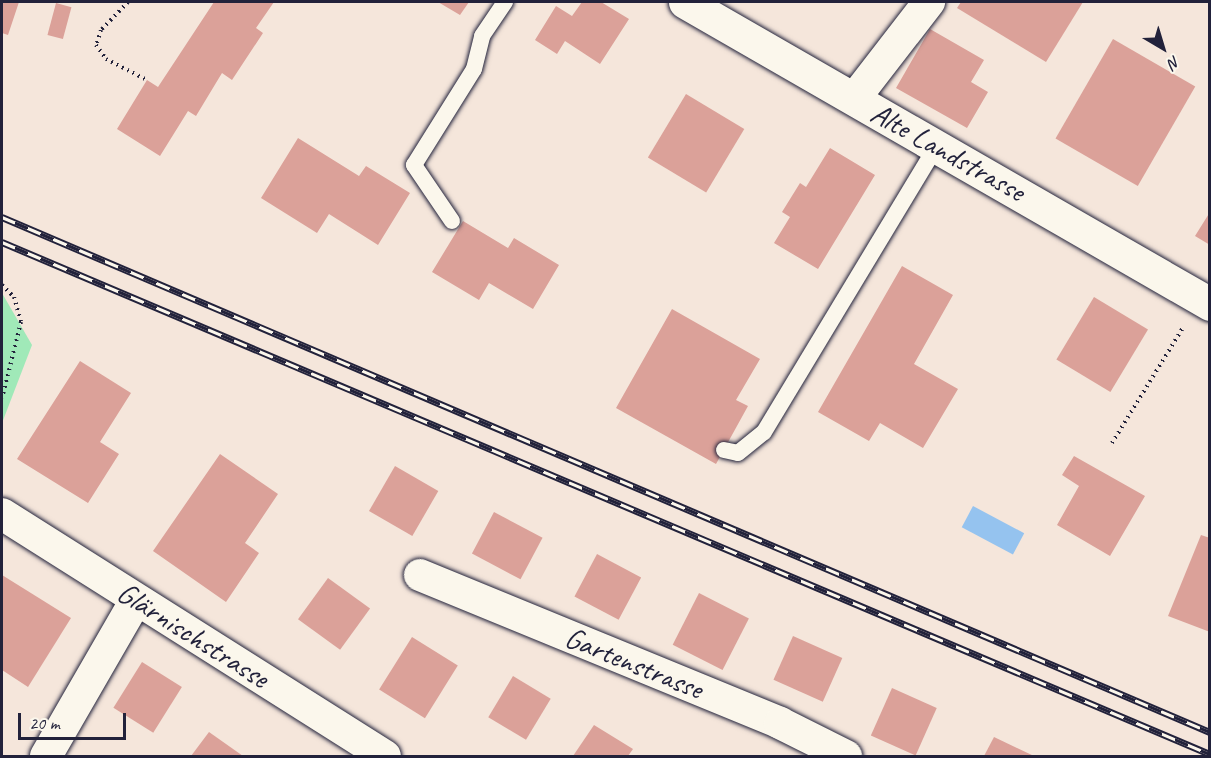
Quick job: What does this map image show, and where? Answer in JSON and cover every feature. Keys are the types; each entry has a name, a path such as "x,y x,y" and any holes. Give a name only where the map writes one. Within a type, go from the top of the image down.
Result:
{"main road":[{"name":"Alte Landstrasse","path":"685,2 936,147 1197,313"}],"street":[{"path":"854,99 929,2"},
{"name":"Glärnischstrasse","path":"2,514 385,756"},
{"name":"Gartenstrasse","path":"420,575 780,723 846,756"},
{"path":"46,756 136,600"}],"lane":[{"path":"453,221 414,165 474,69 482,36 505,2"},
{"path":"724,450 738,453 764,432 936,147"}],"path":[{"path":"128,2 101,30 96,45 106,58 147,80"},
{"path":"2,285 14,297 21,322 2,398"},
{"path":"1112,443 1197,313"}],"green space":[{"path":"2,293 32,345 2,423"}],"water":[{"path":"973,506 1024,533 1013,554 962,527"}],"building":[{"path":"2,2 19,2 8,35 2,33"},
{"path":"214,2 274,2 256,28 263,33 232,80 222,73 196,116 188,111 160,156 117,129 147,80 158,87"},
{"path":"438,2 469,2 460,15"},
{"path":"582,2 601,2 629,19 600,64 565,41 557,54 535,40 556,6 572,16"},
{"path":"961,2 1083,2 1046,62 957,8"},
{"path":"56,3 71,7 63,39 47,35"},
{"path":"930,29 984,60 971,82 988,92 967,128 896,88"},
{"path":"1113,39 1195,86 1138,186 1056,139"},
{"path":"686,94 744,129 706,192 648,157"},
{"path":"298,138 359,176 366,166 410,193 378,245 329,214 317,233 261,198"},
{"path":"830,148 875,175 818,269 774,243 790,217 782,212 800,183 806,187"},
{"path":"1210,212 1210,245 1195,236"},
{"path":"463,221 508,248 514,238 559,265 533,309 489,283 479,300 432,272"},
{"path":"902,266 953,295 914,364 958,389 923,448 880,423 869,441 818,412"},
{"path":"1094,297 1148,329 1110,392 1056,360"},
{"path":"672,309 760,359 736,400 748,406 716,464 616,408"},
{"path":"80,361 131,393 100,442 119,454 88,503 17,459"},
{"path":"220,454 278,494 245,543 259,553 226,602 153,551"},
{"path":"1074,456 1145,496 1110,556 1057,525 1079,486 1062,475"},
{"path":"395,466 438,491 412,536 369,511"},
{"path":"494,512 543,538 520,579 472,553"},
{"path":"1201,535 1210,538 1210,632 1168,616"},
{"path":"597,554 641,577 619,620 574,596"},
{"path":"2,575 71,618 28,687 2,670"},
{"path":"328,578 370,609 340,650 298,619"},
{"path":"699,593 749,618 723,670 673,645"},
{"path":"793,636 842,658 823,702 773,680"},
{"path":"412,637 458,666 425,718 379,690"},
{"path":"142,662 182,687 153,733 113,708"},
{"path":"513,676 551,699 526,740 488,717"},
{"path":"892,688 937,708 916,755 871,736"},
{"path":"594,725 633,749 628,756 573,756"},
{"path":"209,732 243,756 191,756"},
{"path":"994,737 1034,756 984,756"}],"railway":[{"path":"2,217 1210,732"},
{"path":"2,242 1210,754"}]}
